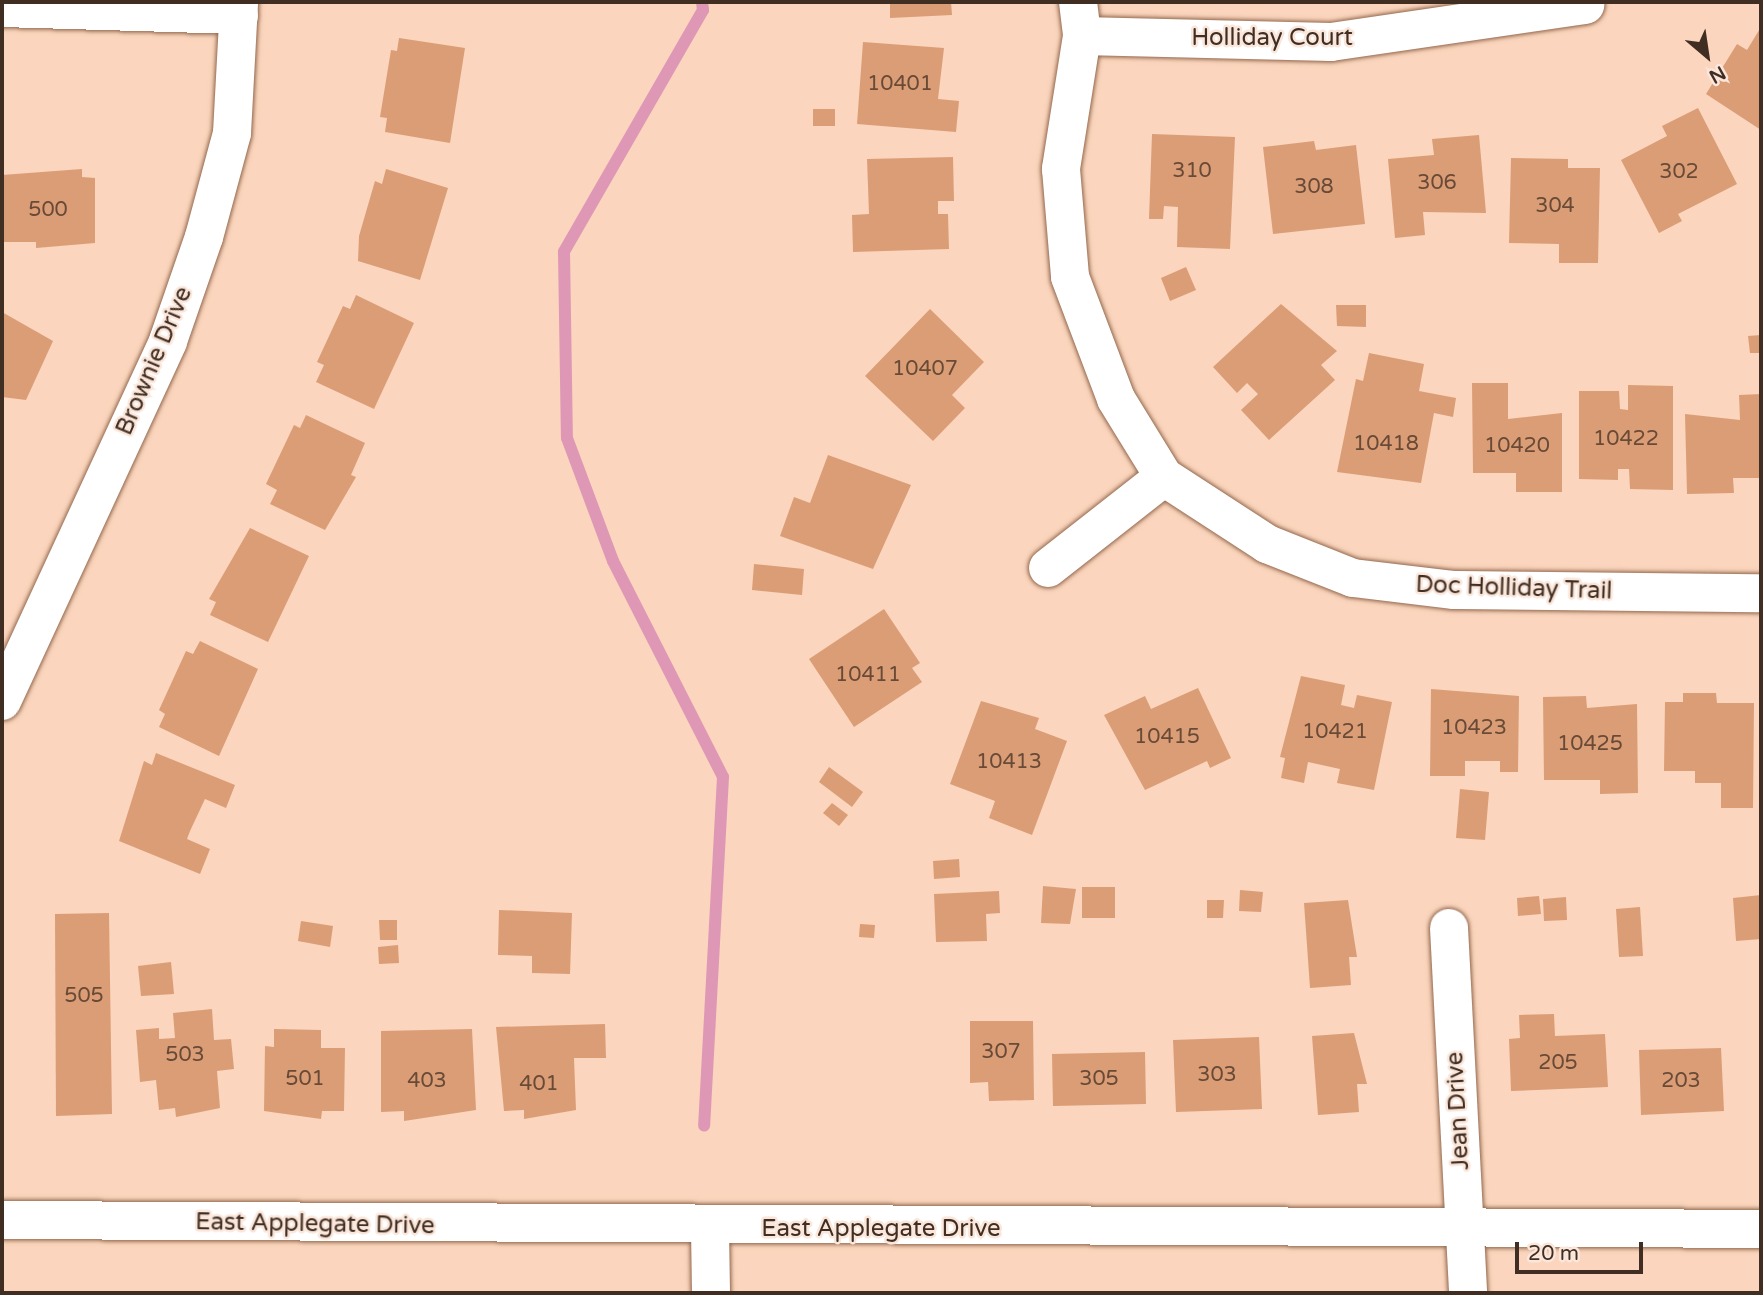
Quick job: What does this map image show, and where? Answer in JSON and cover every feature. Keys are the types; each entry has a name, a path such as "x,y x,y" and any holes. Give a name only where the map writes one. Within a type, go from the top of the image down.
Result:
{"street":[{"name":"Holliday Court","path":"1080,19 1331,42 1585,5"},
{"path":"2,8 239,8"},
{"name":"Brownie Drive","path":"2,701 15,629 168,341 199,250 232,134 239,8"},
{"name":"Doc Holliday Trail","path":"1080,19 1061,169 1070,277 1116,399 1164,477 1267,544 1353,578 1454,590 1761,593"},
{"path":"1048,568 1164,477"},
{"name":"Jean Drive","path":"1449,929 1468,1293"},
{"name":"East Applegate Drive","path":"2,1220 710,1228 1761,1229"},
{"path":"710,1228 711,1293"}],"building":[{"path":"890,2 951,2 952,15 890,18"},
{"path":"1761,27 1761,130 1706,94 1737,44 1747,50"},
{"path":"399,38 465,48 450,143 385,132 387,118 380,117 391,50 397,51"},
{"path":"863,42 944,48 938,99 959,101 956,132 857,124"},
{"path":"1698,108 1737,184 1678,214 1682,221 1659,233 1621,160 1667,136 1662,126"},
{"path":"813,109 835,109 835,126 813,126"},
{"path":"1152,134 1235,137 1230,249 1177,247 1178,207 1164,206 1163,219 1149,219"},
{"path":"1479,135 1486,213 1423,212 1425,235 1395,238 1388,159 1434,155 1432,139"},
{"path":"1314,141 1316,150 1356,145 1365,224 1273,234 1263,147"},
{"path":"953,157 954,201 938,201 938,214 948,214 949,249 853,252 852,215 869,214 867,159"},
{"path":"1511,158 1568,159 1568,168 1600,168 1598,263 1559,263 1559,244 1509,243"},
{"path":"82,169 82,177 95,178 95,243 36,248 36,242 2,242 2,175"},
{"path":"386,169 448,188 420,280 358,261 359,236 375,181 382,184"},
{"path":"1186,267 1196,290 1170,301 1161,278"},
{"path":"356,295 414,323 374,409 316,382 324,365 317,362 343,306 350,309"},
{"path":"1281,304 1337,351 1321,365 1335,380 1269,440 1241,410 1258,394 1247,383 1237,393 1213,367"},
{"path":"1336,305 1366,305 1366,327 1337,326"},
{"path":"930,309 984,362 952,395 965,408 933,441 865,376"},
{"path":"2,312 53,341 26,400 2,397"},
{"path":"1761,335 1761,353 1750,353 1748,336"},
{"path":"1369,353 1424,364 1419,391 1456,398 1453,417 1434,413 1421,483 1337,472 1356,379 1363,381"},
{"path":"1472,383 1508,383 1508,419 1562,413 1562,492 1516,492 1516,473 1473,473"},
{"path":"1628,385 1673,386 1673,490 1630,489 1629,469 1618,469 1618,480 1579,479 1579,391 1619,391 1620,409 1628,410"},
{"path":"1761,394 1761,478 1733,478 1734,493 1687,494 1685,414 1740,420 1739,395"},
{"path":"306,415 365,443 351,475 356,477 325,530 270,504 277,490 266,484 294,425 300,428"},
{"path":"828,455 911,485 873,569 780,536 794,497 810,503"},
{"path":"250,528 309,556 268,642 210,615 216,602 209,599"},
{"path":"754,564 804,569 802,595 752,590"},
{"path":"884,609 920,663 912,668 922,682 854,727 809,659"},
{"path":"200,641 258,669 219,756 159,727 165,714 159,710 186,651 193,654"},
{"path":"1301,676 1345,685 1341,705 1354,708 1357,695 1392,702 1374,790 1337,783 1340,769 1308,762 1304,783 1281,778 1285,758 1280,757"},
{"path":"1198,688 1231,758 1210,768 1207,761 1145,790 1104,715 1145,696 1151,709"},
{"path":"1431,689 1519,696 1518,772 1500,772 1500,761 1465,761 1465,776 1430,776"},
{"path":"1683,693 1716,693 1717,703 1754,703 1753,808 1721,808 1721,783 1695,783 1695,771 1664,771 1665,702 1683,702"},
{"path":"1586,696 1587,708 1637,704 1638,793 1600,794 1600,780 1544,780 1543,697"},
{"path":"981,701 1039,718 1035,729 1067,741 1032,835 989,818 995,801 950,784"},
{"path":"156,753 235,785 226,808 205,799 190,831 187,839 210,849 200,874 119,841 144,761 152,765"},
{"path":"829,767 863,792 852,807 819,782"},
{"path":"1460,789 1489,792 1485,840 1456,838"},
{"path":"832,803 848,815 839,826 823,813"},
{"path":"959,859 960,877 934,879 933,861"},
{"path":"1043,886 1076,889 1070,924 1041,923"},
{"path":"1082,887 1115,887 1115,918 1082,918"},
{"path":"1240,890 1263,892 1261,912 1239,911"},
{"path":"999,891 1000,913 986,914 987,941 936,942 934,894"},
{"path":"1761,895 1761,939 1736,941 1733,898"},
{"path":"1539,896 1541,914 1518,916 1517,898"},
{"path":"1566,897 1567,920 1544,921 1543,899"},
{"path":"1207,900 1224,900 1223,918 1207,918"},
{"path":"1348,900 1357,957 1349,957 1351,985 1310,988 1304,903"},
{"path":"1640,907 1643,956 1619,957 1616,909"},
{"path":"499,910 572,913 570,974 532,973 532,956 498,955"},
{"path":"109,913 112,1114 56,1116 55,914"},
{"path":"379,920 397,920 397,940 380,940"},
{"path":"301,921 333,926 330,947 298,941"},
{"path":"860,924 875,925 874,938 859,937"},
{"path":"398,945 399,963 379,964 378,947"},
{"path":"171,962 174,994 141,996 138,966"},
{"path":"212,1009 214,1040 231,1039 234,1069 217,1071 220,1108 176,1117 175,1108 159,1110 156,1080 140,1082 136,1030 159,1028 159,1039 175,1038 173,1013"},
{"path":"1554,1014 1555,1036 1605,1034 1608,1087 1511,1091 1509,1039 1520,1038 1519,1015"},
{"path":"970,1021 1033,1021 1034,1100 989,1101 988,1082 970,1083"},
{"path":"605,1024 606,1058 574,1058 576,1110 524,1119 524,1110 504,1111 496,1027"},
{"path":"274,1029 321,1030 321,1048 345,1048 344,1111 322,1111 321,1119 264,1111 265,1046 274,1047"},
{"path":"472,1029 476,1110 404,1121 404,1111 381,1112 381,1031"},
{"path":"1354,1033 1367,1084 1357,1084 1359,1112 1318,1115 1312,1036"},
{"path":"1259,1037 1262,1109 1176,1112 1173,1040"},
{"path":"1721,1048 1724,1111 1641,1115 1639,1050"},
{"path":"1145,1052 1146,1104 1053,1106 1052,1054"}],"waterway":[{"path":"702,2 703,10 564,252 567,438 613,561 723,777 704,1125"}]}
